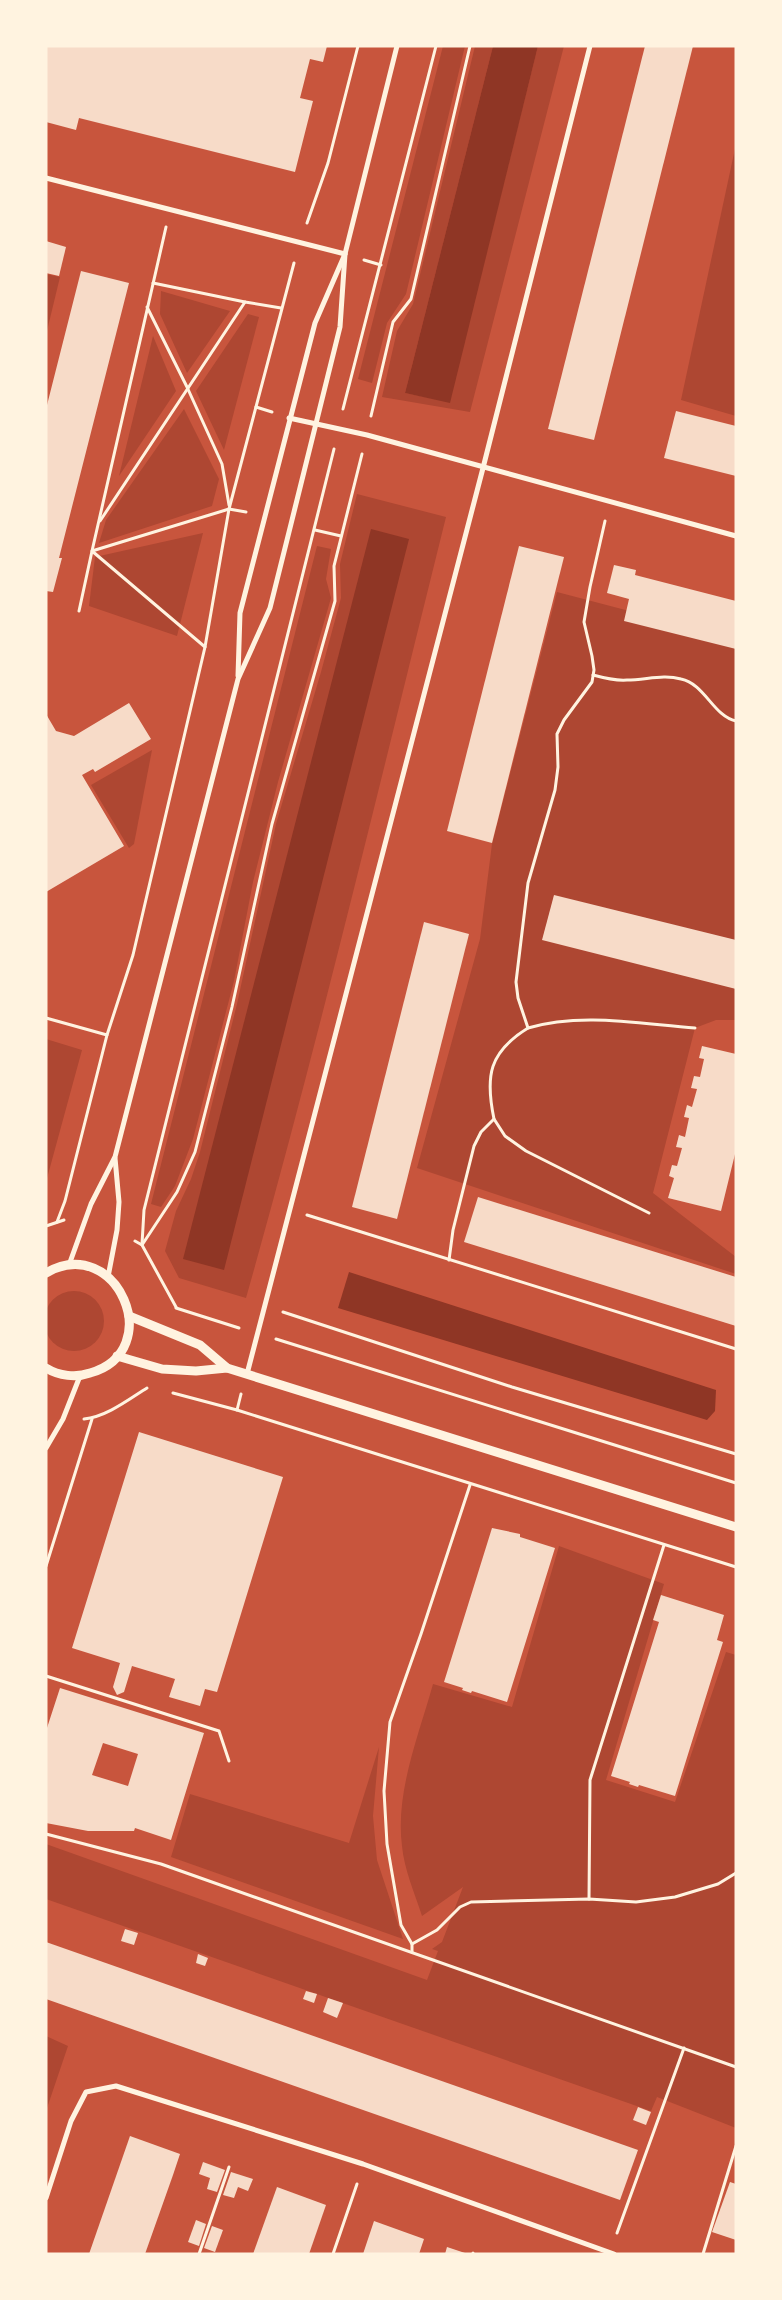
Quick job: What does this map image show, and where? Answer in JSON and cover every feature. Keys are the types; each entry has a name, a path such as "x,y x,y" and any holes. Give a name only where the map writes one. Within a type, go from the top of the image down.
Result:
{"street":[{"path":"238,679 240,613 315,323 344,254 397,46"},
{"path":"247,1374 484,468 590,46"},
{"path":"46,178 344,254"},
{"path":"69,1266 91,1204 115,1157 238,679 270,608 340,327 344,254"},
{"path":"289,418 367,435 736,536"},
{"path":"108,1277 117,1230 119,1202 115,1157"},
{"path":"46,1273 69,1266 90,1267 108,1277 123,1294 129,1316 127,1337 117,1356 104,1368 80,1376 59,1374 46,1368"},
{"path":"129,1316 200,1345 227,1368"},
{"path":"117,1356 162,1369 196,1371 227,1368 736,1526"},
{"path":"46,1448 63,1419 80,1376"},
{"path":"46,2198 71,2121 86,2092 116,2086 363,2164 612,2253"}],"path":[{"path":"57,1222 70,1184 107,1035 133,956 205,647 229,508 300,243 328,163 358,46"},
{"path":"436,46 338,428 308,559 144,1210 142,1245 178,1192 195,1152 232,1007 272,824 335,601 334,566 393,322 411,299 470,46"},
{"path":"79,611 170,210"},
{"path":"152,283 282,308"},
{"path":"98,523 245,302"},
{"path":"147,307 187,387 222,464 229,508"},
{"path":"528,1028 518,998 516,982 528,883 555,790 558,767 557,734 564,720 592,682 592,656 584,622 590,587 610,502"},
{"path":"92,550 229,508"},
{"path":"92,550 205,647"},
{"path":"593,675 628,680 645,678 682,679 692,683 725,715 736,721"},
{"path":"46,1018 107,1035"},
{"path":"649,1212 526,1151 505,1136 494,1119 488,1094 491,1071 499,1053 510,1039 528,1028 550,1021 584,1020 695,1028"},
{"path":"449,1260 453,1230 474,1146 481,1132 494,1119"},
{"path":"290,1210 736,1349"},
{"path":"265,1306 512,1387 736,1454"},
{"path":"176,1308 736,1483"},
{"path":"148,1387 157,1389"},
{"path":"166,1392 237,1410 736,1567"},
{"path":"46,1566 92,1418"},
{"path":"412,1952 412,1944 401,1925 386,1844 384,1791 390,1722 470,1484"},
{"path":"589,1899 590,1780 664,1545"},
{"path":"46,1676 219,1731 230,1761"},
{"path":"46,1834 161,1864 736,2067"},
{"path":"412,1944 437,1930 460,1907 470,1902 589,1899 636,1902 675,1897 718,1884 736,1873"},
{"path":"612,2253 684,2048"},
{"path":"702,2254 736,2146"},
{"path":"333,2254 363,2164"},
{"path":"199,2254 229,2167"}],"shaded area":[{"path":"443,46 465,46 406,294 387,323 372,383 358,379"},
{"path":"475,46 493,46 405,393 449,402 538,46 564,46 470,412 382,397 397,331 413,304"},
{"path":"493,46 538,46 450,403 405,393"},
{"path":"736,144 736,416 681,400"},
{"path":"46,274 60,277 46,335"},
{"path":"161,291 230,311 187,373 160,314"},
{"path":"248,314 259,317 224,450 196,391"},
{"path":"153,336 176,391 119,476"},
{"path":"184,409 219,479 212,506 99,543 106,520"},
{"path":"357,494 446,517 324,1006 246,1298 179,1278 165,1251 176,1211 191,1179 200,1152 237,1004 276,824 341,598 340,564"},
{"path":"371,529 409,539 224,1270 183,1259"},
{"path":"203,533 177,636 89,606 95,557"},
{"path":"317,546 331,549 326,579 331,598 278,782 253,882 234,981 193,1139 175,1186 161,1207 151,1204"},
{"path":"557,592 736,639 736,1020 716,1020 695,1028 653,1193 736,1257 736,1274 417,1168 480,939 492,844"},
{"path":"152,750 134,844 129,848 91,785"},
{"path":"46,1039 82,1050 46,1182"},
{"path":"349,1272 716,1390 715,1411 707,1420 338,1308"},
{"path":"74,1291 90,1296 95,1300 99,1305 104,1321 99,1337 95,1342 90,1346 74,1351 58,1346 53,1342 49,1337 44,1321 49,1305 53,1300 58,1296"},
{"path":"559,1546 664,1584 606,1780 675,1802 726,1652 736,1655 736,2128 657,2097 651,2111 46,1899 46,1844 427,1980 438,1951 432,1949 442,1942 463,1887 422,1916 403,1855 401,1826 405,1784 415,1743 433,1684 512,1707"},
{"path":"379,1747 373,1816 377,1860 403,1939 171,1857 190,1794 349,1843"},
{"path":"46,2036 68,2046 46,2111"}],"building":[{"path":"46,46 327,46 323,62 310,59 300,98 313,101 295,172 79,118 76,130 46,122"},
{"path":"645,46 693,46 594,440 548,429"},
{"path":"46,241 66,247 59,276 46,273"},
{"path":"81,271 129,283 59,558 62,558 53,592 46,591 46,409"},
{"path":"676,411 736,426 736,476 664,458"},
{"path":"519,546 564,557 492,843 447,831"},
{"path":"614,565 636,570 635,575 736,601 736,649 624,621 629,599 607,593"},
{"path":"129,703 151,739 95,772 93,769 82,775 124,846 46,892 46,714 56,731 74,736"},
{"path":"554,895 736,940 736,989 542,940"},
{"path":"424,922 469,934 397,1219 352,1207"},
{"path":"702,1046 736,1054 736,1150 721,1211 668,1198 674,1178 669,1176 672,1165 677,1166 682,1148 676,1147 679,1135 685,1137 689,1118 684,1117 687,1105 692,1107 697,1089 691,1088 694,1076 700,1077 704,1059 699,1058"},
{"path":"478,1197 736,1277 736,1326 464,1242"},
{"path":"139,1432 283,1477 217,1692 205,1689 200,1706 169,1697 175,1679 132,1666 124,1692 117,1695 113,1687 120,1663 72,1648"},
{"path":"492,1528 520,1534 520,1537 555,1548 507,1702 472,1691 471,1693 462,1690 463,1688 444,1682"},
{"path":"661,1595 724,1615 717,1640 723,1642 675,1796 639,1785 638,1787 629,1784 630,1782 611,1776 659,1622 653,1620"},
{"path":"60,1688 204,1733 171,1840 135,1828 134,1831 88,1831 46,1823 46,1731","holes":["103,1743 138,1754 128,1786 92,1775"]},
{"path":"125,1929 138,1933 134,1945 121,1941"},
{"path":"46,1942 638,2150 620,2200 46,1999"},
{"path":"198,1954 208,1958 205,1966 196,1963"},
{"path":"306,1991 317,1994 314,2003 303,1999"},
{"path":"328,1998 343,2003 337,2018 323,2012"},
{"path":"638,2107 651,2112 646,2125 633,2120"},
{"path":"130,2136 180,2154 173,2175 145,2254 89,2254"},
{"path":"203,2162 225,2170 217,2192 207,2189 210,2178 199,2174"},
{"path":"231,2172 253,2179 248,2191 238,2187 234,2198 223,2195"},
{"path":"730,2182 736,2184 736,2240 712,2232"},
{"path":"277,2187 326,2205 309,2254 253,2254"},
{"path":"196,2220 206,2224 199,2246 188,2242"},
{"path":"374,2221 424,2239 419,2254 363,2254"},
{"path":"212,2226 223,2230 215,2252 204,2248"},
{"path":"447,2247 465,2253 465,2254 445,2254"}]}
